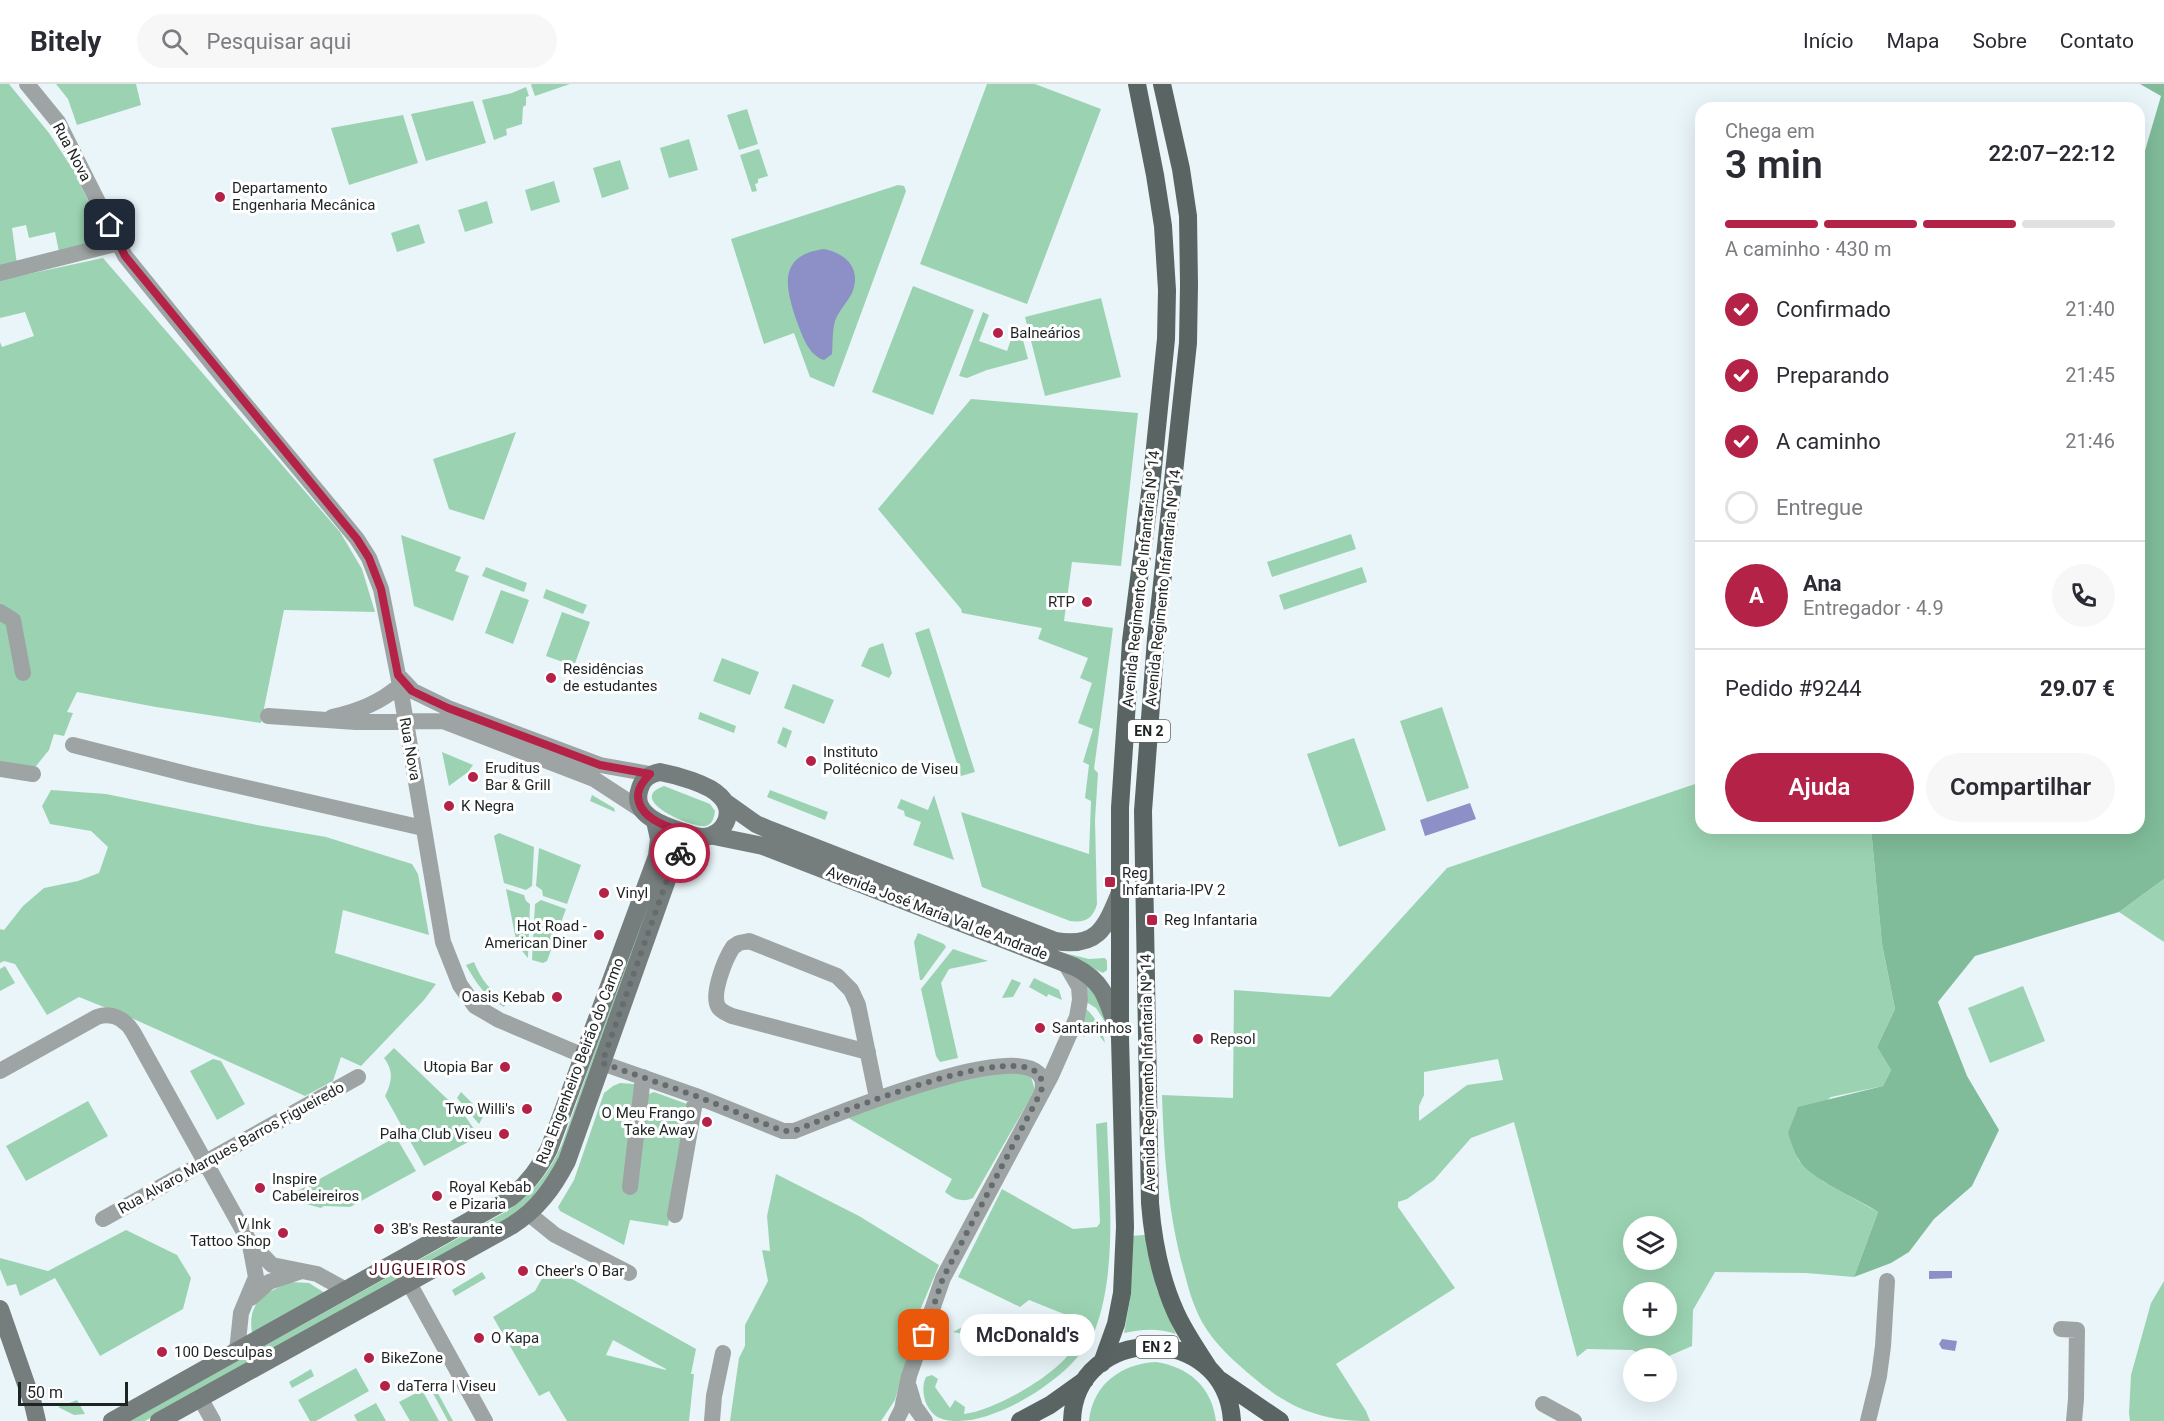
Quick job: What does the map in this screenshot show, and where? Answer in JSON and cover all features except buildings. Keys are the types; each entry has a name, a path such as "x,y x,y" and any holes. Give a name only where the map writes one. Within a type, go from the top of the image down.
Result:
{"main road":[{"name":"Avenida Regimento de Infantaria Nº 14","path":"1102,1363 1114,1330 1122,1293 1125,1227 1120,1038 1120,808 1131,641 1152,477 1166,339 1167,290 1163,226 1137,84"},
{"name":"Avenida Regimento Infantaria Nº 14","path":"1162,84 1181,169 1188,216 1190,285 1188,344 1156,639 1143,811 1150,1203 1156,1254 1176,1313 1214,1375"},
{"name":"EN 2","path":"1020,1421 1050,1405 1116,1354 1141,1346 1168,1347 1194,1357 1214,1375 1227,1395 1232,1421"},
{"path":"1214,1375 1280,1421"},
{"name":"EN 2","path":"1072,1421 1072,1412 1086,1379"}],"street":[{"name":"Rua Nova","path":"27,84 58,122 125,256 369,558 381,589 399,680 443,942 460,985 475,1006 499,1020 584,1056"},
{"path":"0,273 119,243"},
{"path":"0,612 13,620 23,673"},
{"path":"323,720 369,705 388,696 399,680"},
{"name":"Avenida José Maria Val de Andrade","path":"399,680 412,691 448,708 600,765 650,774 660,772 672,774 718,793 725,802 756,824 1055,941 1078,943 1092,937 1108,923 1119,896"},
{"name":"Avenida José Maria Val de Andrade","path":"268,717 356,722 443,721 594,779 649,816 705,836 756,843 1065,963 1089,975 1103,990 1120,1038"},
{"path":"73,745 191,775 423,828"},
{"path":"0,769 33,774"},
{"path":"649,816 638,796 639,789 650,774"},
{"path":"705,836 723,828 727,819 725,802"},
{"name":"Rua Engenheiro Beirão do Carmo","path":"112,1421 510,1198 524,1187 537,1172 549,1149 657,856 659,839 649,816"},
{"name":"Rua Engenheiro Beirão do Carmo","path":"159,1421 511,1226 529,1214 547,1195 567,1161 675,858 705,836"},
{"path":"868,1052 732,1016 720,1010 715,1001 716,991 733,947 749,940 837,976 845,982 858,1005 868,1052 877,1098"},
{"path":"896,1421 943,1278 1069,1038 1077,1017 1080,1000 1079,987 1065,963"},
{"path":"0,1071 101,1015 122,1020 134,1032 249,1241 256,1277 241,1313 237,1351"},
{"path":"602,1063 696,1096 783,1131 794,1131 877,1098 982,1069 1017,1065 1033,1069 1042,1078 1041,1092"},
{"name":"Rua Alvaro Marques Barros Figueiredo","path":"103,1219 358,1077"},
{"path":"630,1187 643,1077"},
{"path":"675,1215 696,1096"},
{"path":"529,1214 555,1235 629,1273"},
{"path":"249,1241 272,1265 317,1274 346,1290"},
{"path":"241,1313 249,1301 269,1282 298,1272 317,1274"},
{"path":"1868,1421 1882,1356 1887,1281"},
{"path":"409,1283 485,1421"},
{"path":"0,1309 35,1412 45,1421"},
{"path":"2061,1329 2077,1330 2074,1421"},
{"path":"712,1421 714,1396 723,1353"},
{"path":"907,1382 915,1407 925,1421"},
{"path":"200,1398 213,1421"},
{"path":"1543,1404 1574,1421"}],"green space":[{"path":"0,84 9,84 49,133 72,168 105,235 104,241 59,252 55,232 29,238 26,225 12,228 17,264 0,268"},
{"path":"56,84 136,84 141,105 77,125 68,99"},
{"path":"532,84 570,84 535,96"},
{"path":"987,84 1035,84 1101,109 1027,304 920,264"},
{"path":"2140,84 2164,84 2164,879 2119,912 1975,956 1938,1002 1967,1076 1999,1130 1972,1186 1934,1219 1909,1252 1891,1263 1854,1277 1878,1212 1813,1175 1799,1160 1788,1133 1798,1107 1883,1086 1891,1070 1877,1047 1895,1009 1882,944 1872,834 2145,834 2145,151 2161,96"},
{"path":"526,87 529,96 526,97 526,105 523,107 522,124 506,129 507,135 494,140 482,100"},
{"path":"473,101 486,143 426,161 411,114"},
{"path":"747,109 758,144 739,150 727,115"},
{"path":"403,115 418,163 349,185 331,128"},
{"path":"689,139 698,170 669,178 660,148"},
{"path":"759,149 768,176 758,179 758,183 755,184 757,191 752,192 740,155"},
{"path":"620,160 629,189 602,198 593,168"},
{"path":"554,181 560,202 531,211 525,190"},
{"path":"898,185 904,186 906,191 834,387 810,377 794,333 764,344 731,239"},
{"path":"487,201 493,223 465,232 458,210"},
{"path":"419,224 425,243 397,252 391,233"},
{"path":"103,258 340,532 362,569 375,612 284,610 261,723 77,692 67,712 73,713 64,736 54,734 49,750 32,771 0,765 0,342 2,347 34,336 25,312 0,318 0,280"},
{"path":"913,286 974,310 933,415 872,392"},
{"path":"1101,298 1121,377 1045,396 1025,317"},
{"path":"983,312 989,315 979,341 1007,351 1016,325 1019,325 1028,359 967,378 959,376"},
{"path":"971,399 1138,413 1121,566 1072,562 1064,621 1113,628 1094,769 1098,773 1095,820 1097,904 1088,919 1080,921 1070,921 982,887 961,812 1089,854 1091,801 1085,798 1089,765 1083,762 1093,729 1078,723 1092,683 1080,678 1088,658 1038,639 1042,628 962,613 878,509"},
{"path":"516,432 484,520 449,509 433,459"},
{"path":"1351,534 1356,549 1272,577 1267,562"},
{"path":"401,535 461,557 455,571 469,576 453,621 414,606"},
{"path":"486,567 527,583 524,592 482,576"},
{"path":"1362,567 1367,582 1284,610 1279,595"},
{"path":"546,589 587,605 583,614 543,598"},
{"path":"501,590 529,600 513,644 485,633"},
{"path":"562,612 590,622 574,666 546,656"},
{"path":"929,628 975,772 961,776 915,633"},
{"path":"883,643 892,673 889,678 861,666 869,648"},
{"path":"722,658 759,672 750,695 713,681"},
{"path":"793,684 834,700 824,724 784,708"},
{"path":"1442,707 1469,788 1427,802 1400,721"},
{"path":"700,712 736,726 734,733 698,719"},
{"path":"783,727 792,731 786,748 777,743"},
{"path":"1354,738 1386,830 1339,847 1307,754"},
{"path":"442,752 473,765 468,772 449,786"},
{"path":"1695,784 1695,834 1872,834 1882,944 1895,1009 1877,1047 1891,1070 1883,1086 1831,1097 1788,1133 1799,1161 1824,1182 1878,1212 1854,1277 1806,1273 1715,1272 1693,1310 1692,1346 1677,1352 1677,1348 1587,1349 1577,1357 1514,1122 1471,1138 1434,1180 1407,1199 1398,1202 1398,1207 1455,1288 1336,1364 1370,1421 1322,1416 1294,1405 1267,1389 1247,1372 1225,1352 1207,1330 1190,1293 1179,1253 1168,1185 1162,1095 1233,1098 1234,990 1330,997 1447,868","holes":["1498,1059 1503,1080 1467,1085 1419,1121 1419,1106 1424,1095 1424,1072"]},
{"path":"664,786 710,804 715,811 712,822 706,826 699,826 677,818 657,806 652,799 654,792"},
{"path":"51,790 106,794 326,837 412,864 418,874 429,935 343,910 335,953 436,984 424,1000 361,1066 341,1057 333,1081 305,1096 136,1020 79,997 47,1015 15,964 4,961 0,963 0,929 4,930 23,906 44,888 78,881 99,873 108,847 91,831 50,824 42,806"},
{"path":"770,790 828,812 825,820 767,797"},
{"path":"592,795 614,808 615,812 590,801"},
{"path":"934,795 954,860 913,845 921,822 905,816 904,811 897,808 901,799 928,810"},
{"path":"499,833 534,847 532,886 526,890 504,883 494,836"},
{"path":"671,842 674,845 670,850 560,1156 543,1188 511,1217 145,1421 129,1421 507,1211 533,1190 552,1164 562,1144 668,843"},
{"path":"539,848 581,865 567,904 543,896 542,890 536,886"},
{"path":"2164,879 2164,942 2119,912"},
{"path":"506,889 524,895 530,904 528,958 517,945"},
{"path":"541,900 566,909 547,961 543,963 532,960 535,904"},
{"path":"918,933 946,947 922,980 920,980 914,942"},
{"path":"953,949 988,961 949,969 941,983 958,1058 940,1062 936,1056 921,989"},
{"path":"1060,952 1089,959 1105,958 1107,970 1103,973"},
{"path":"474,962 487,984 507,1001 504,1007 486,994 473,978 466,965"},
{"path":"5,966 15,983 0,991 0,969"},
{"path":"1034,978 1059,990 1062,1000 1048,994 1047,997 1029,987"},
{"path":"1012,979 1021,983 1013,997 1002,998"},
{"path":"1086,983 1103,1008 1105,1022 1096,1008 1088,1003"},
{"path":"2023,986 2045,1041 1990,1063 1968,1008"},
{"path":"1086,1009 1098,1024 1105,1043 1096,1031 1089,1031 1084,1037 1080,1033"},
{"path":"394,1048 465,1116 476,1132 475,1138 424,1166 385,1096 391,1077 384,1058"},
{"path":"213,1059 221,1061 245,1104 217,1120 190,1071"},
{"path":"1029,1070 1035,1090 973,1198 965,1200 958,1200 945,1192 952,1179 845,1116 982,1073"},
{"path":"620,1083 634,1084 649,1094 654,1092 687,1104 690,1111 668,1226 630,1220 624,1245 560,1211 558,1207 574,1180 604,1093"},
{"path":"461,1092 484,1115 479,1124 457,1098"},
{"path":"88,1101 108,1136 26,1181 6,1146"},
{"path":"1107,1122 1110,1228 1107,1281 1095,1330 1086,1346 1057,1377 1038,1391 997,1413 959,1421 944,1420 936,1416 925,1400 923,1387 926,1377 932,1375 938,1379 935,1387 950,1408 955,1400 965,1407 964,1414 992,1406 1025,1390 1055,1368 1074,1347 1071,1340 1074,1336 1069,1316 1029,1300 1020,1307 958,1277 1002,1189 1073,1229 1097,1227 1100,1223 1096,1124"},
{"path":"396,1137 416,1171 350,1207 324,1206 321,1208 299,1202 294,1193"},
{"path":"776,1174 859,1216 939,1265 921,1308 895,1400 881,1421 730,1421 739,1358 745,1346 745,1325 768,1281 762,1250 770,1251 767,1216"},
{"path":"126,1230 177,1255 191,1278 183,1309 100,1356 55,1278 20,1296 16,1284 7,1286 0,1269 0,1258 48,1271"},
{"path":"1145,1235 1157,1290 1176,1334 1150,1330 1124,1333 1131,1293 1128,1236"},
{"path":"549,1266 696,1349 691,1374 694,1374 689,1421 567,1421 549,1391 539,1396 493,1317 535,1291","holes":["613,1340 666,1370 606,1355"]},
{"path":"482,1272 486,1278 455,1296 452,1290"},
{"path":"2164,1281 2164,1421 2130,1421 2131,1375 2151,1303"},
{"path":"290,1282 309,1283 325,1293 252,1333 252,1313 255,1306 273,1290"},
{"path":"970,1323 980,1336 953,1332"},
{"path":"1156,1362 1179,1369 1197,1381 1210,1398 1216,1421 1089,1421 1096,1396 1111,1378 1131,1367"},
{"path":"356,1368 369,1391 316,1421 310,1421 298,1400"},
{"path":"311,1369 314,1376 292,1388 289,1382"},
{"path":"433,1384 453,1421 448,1421 429,1386"},
{"path":"422,1390 439,1421 410,1421 399,1402"},
{"path":"77,1400 85,1414 74,1415 58,1407"},
{"path":"376,1403 386,1421 357,1421 354,1415"}],"water":[{"path":"824,249 845,258 853,270 855,284 835,321 832,354 824,360 814,354 803,338 792,307 788,284 792,265 799,258 809,252"},
{"path":"1470,803 1476,819 1425,836 1420,820"},
{"path":"1929,1271 1952,1271 1952,1278 1929,1279"},
{"path":"1942,1339 1957,1341 1955,1351 1942,1349 1939,1344"}],"way so far":[{"path":"680,853 673,863 621,1004 602,1063 696,1096 783,1131 794,1131 877,1098 928,1082 982,1069 1025,1066 1033,1069 1042,1078 1041,1092 943,1278 924,1335"}],"place":[{"name":"Departamento Engenharia Mecânica","path":"220,197"},
{"name":"Balneários","path":"998,333"},
{"name":"RTP","path":"1087,602"},
{"name":"Residências de estudantes","path":"551,678"},
{"name":"Instituto Politécnico de Viseu","path":"811,761"},
{"name":"Eruditus Bar & Grill","path":"473,777"},
{"name":"K Negra","path":"449,806"},
{"name":"Reg Infantaria-IPV 2","path":"1110,882"},
{"name":"Vinyl","path":"604,893"},
{"name":"Reg Infantaria","path":"1152,920"},
{"name":"Hot Road - American Diner","path":"599,935"},
{"name":"Oasis Kebab","path":"557,997"},
{"name":"Santarinhos","path":"1040,1028"},
{"name":"Repsol","path":"1198,1039"},
{"name":"Utopia Bar","path":"505,1067"},
{"name":"Two Willi's","path":"527,1109"},
{"name":"O Meu Frango Take Away","path":"707,1122"},
{"name":"Palha Club Viseu","path":"504,1134"},
{"name":"Inspire Cabeleireiros","path":"260,1188"},
{"name":"Royal Kebab e Pizaria","path":"437,1196"},
{"name":"3B's Restaurante","path":"379,1229"},
{"name":"V Ink Tattoo Shop","path":"283,1233"},
{"name":"Cheer's O Bar","path":"523,1271"},
{"name":"McDonald's","path":"924,1335"},
{"name":"O Kapa","path":"479,1338"},
{"name":"100 Desculpas","path":"162,1352"},
{"name":"BikeZone","path":"369,1358"},
{"name":"daTerra | Viseu","path":"385,1386"}],"district":[{"name":"JUGUEIROS","path":"418,1269"}],"route":[{"path":"110,225 125,256 357,539 369,558 381,589 398,675 412,691 448,708 600,765 650,774 639,789 638,796 643,811 655,821 696,837 680,853"}]}
